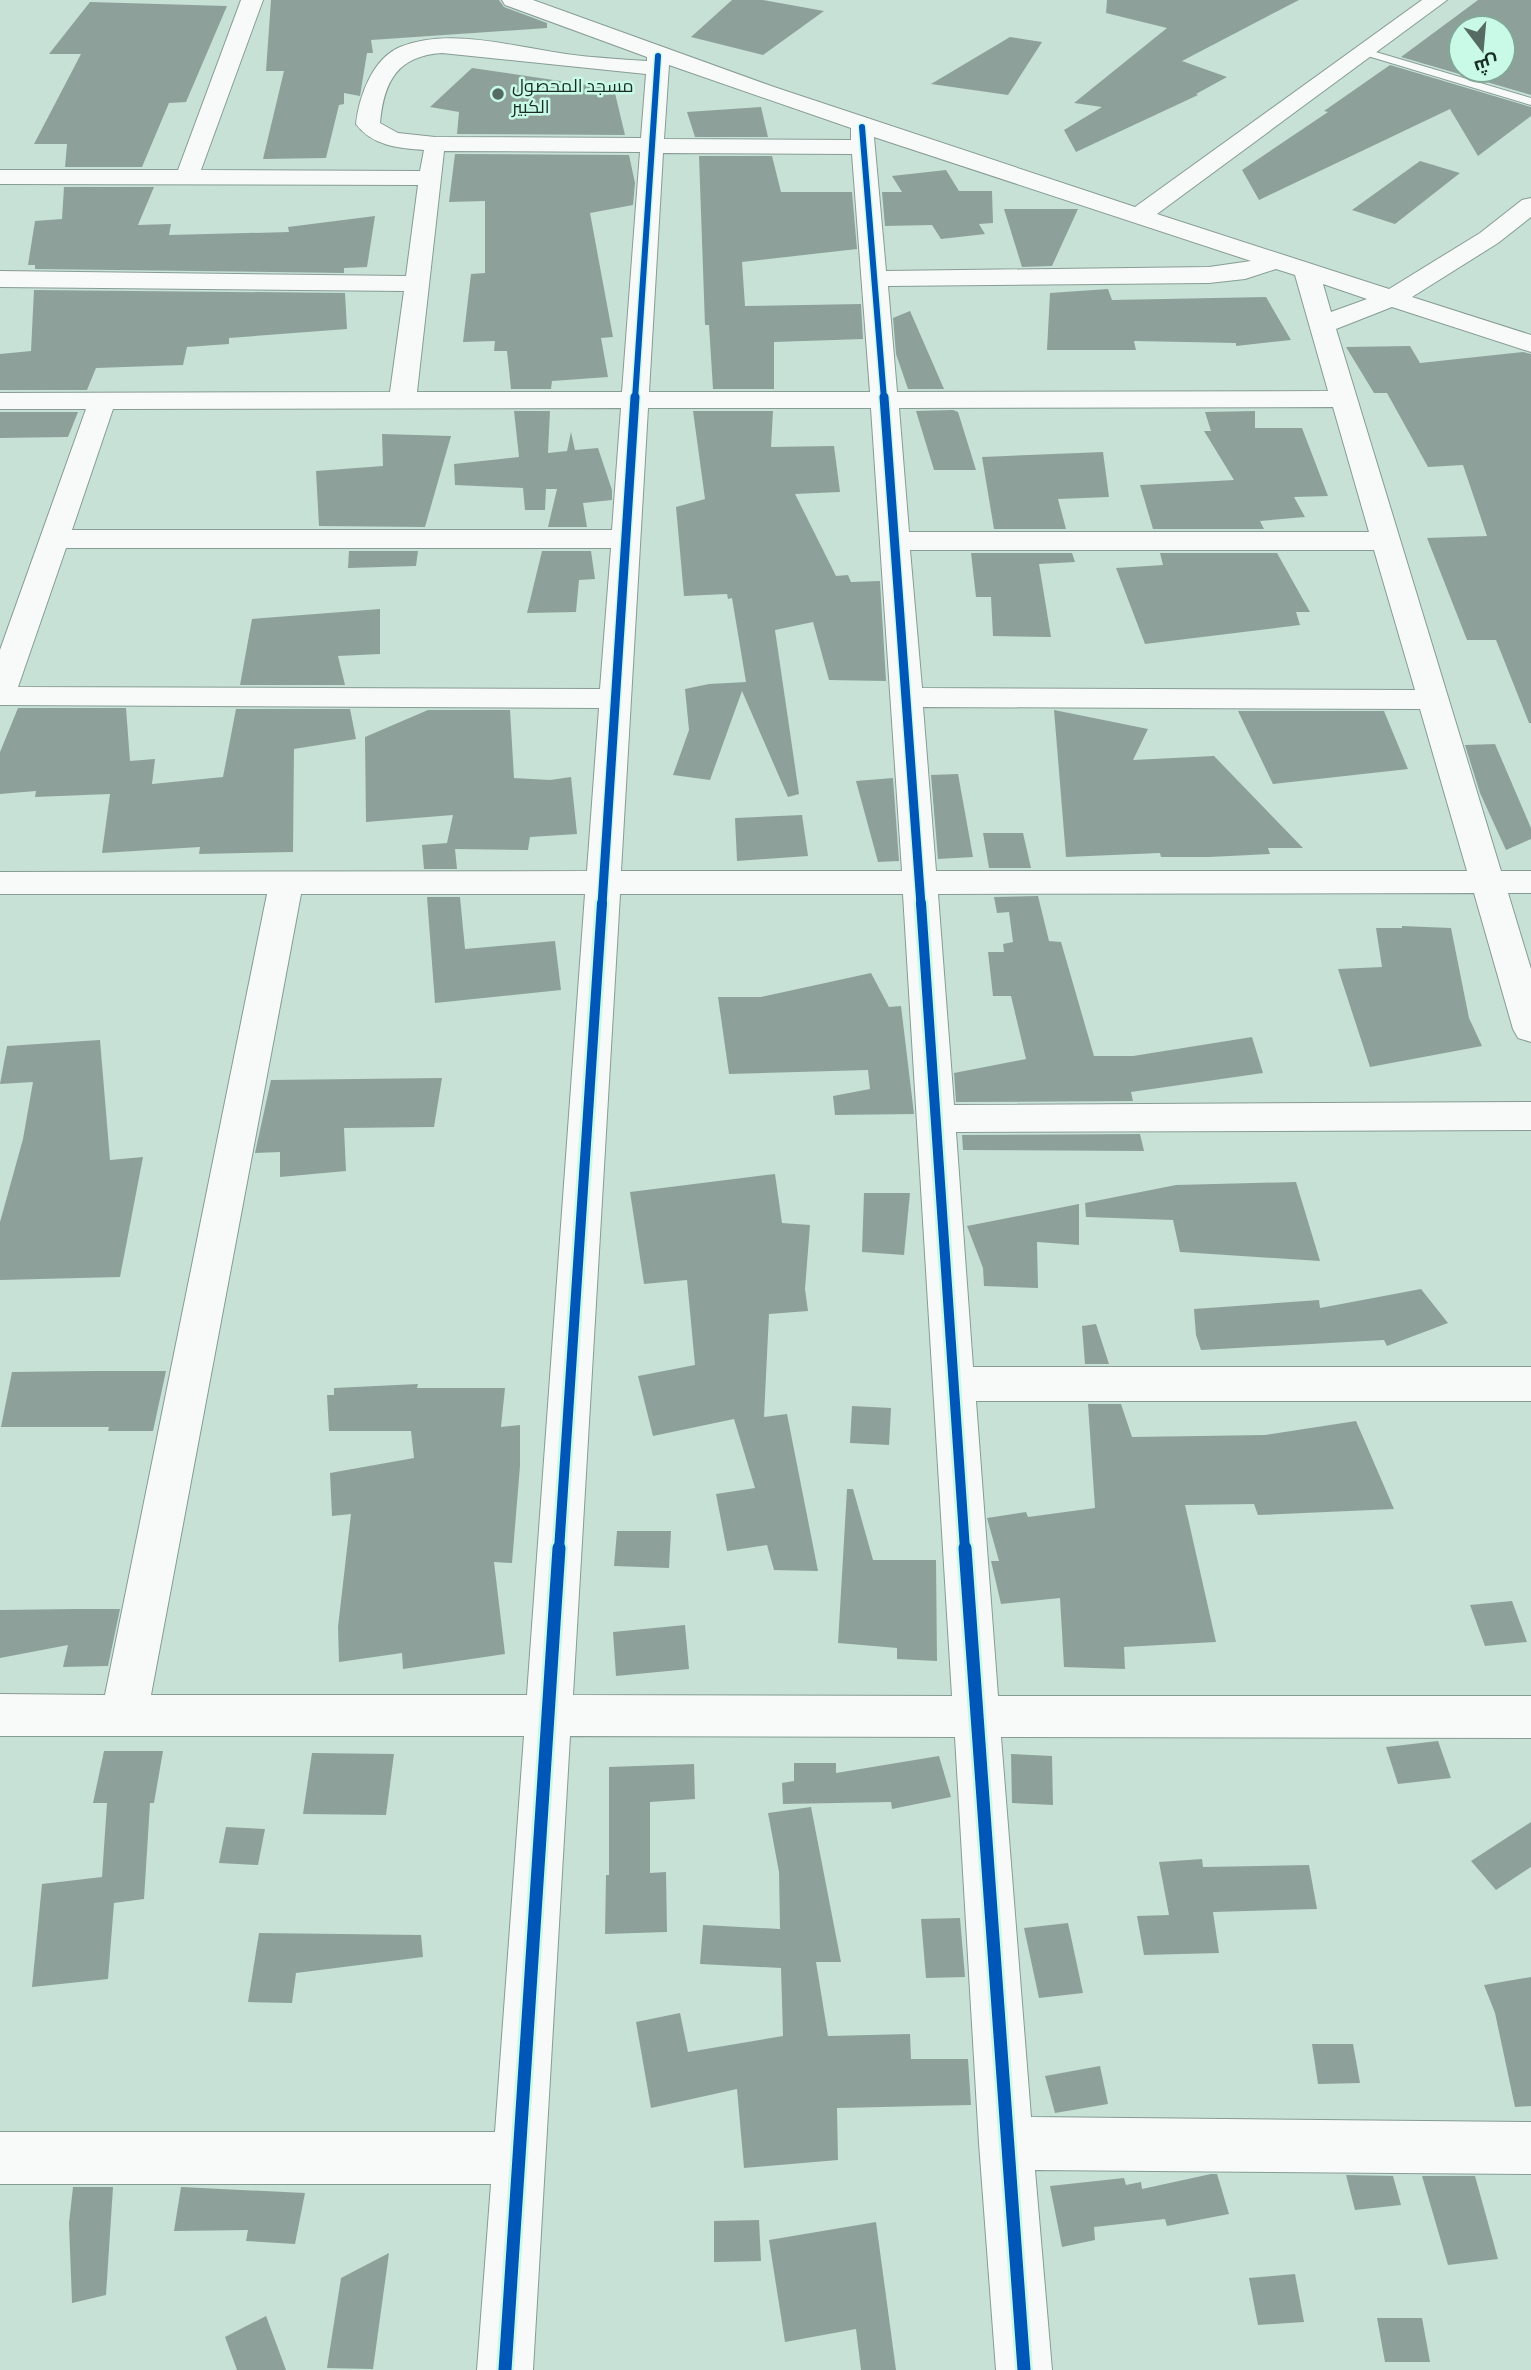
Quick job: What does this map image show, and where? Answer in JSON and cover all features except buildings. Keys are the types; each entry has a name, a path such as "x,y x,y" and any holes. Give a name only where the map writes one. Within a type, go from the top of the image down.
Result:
{"street":[{"path":"187,177 252,0"},
{"path":"513,0 658,62 863,137 1139,216 1531,344"},
{"path":"1139,216 1436,0"},
{"path":"658,62 591,64 467,48 442,47 408,52 396,59 385,72 371,108 368,124 375,132 393,139 435,144 652,147 863,137"},
{"path":"505,2370 658,62"},
{"path":"863,137 920,882 976,1716 1024,2370"},
{"path":"403,399 435,144"},
{"path":"0,177 431,178"},
{"path":"1322,325 1392,298 1489,238 1531,205"},
{"path":"874,279 1209,275 1245,271 1276,261"},
{"path":"1306,271 1531,1029"},
{"path":"0,279 418,284"},
{"path":"0,401 1344,399"},
{"path":"103,400 0,695 615,699"},
{"path":"54,539 626,539"},
{"path":"894,541 1387,541"},
{"path":"906,697 1433,700"},
{"path":"0,883 1531,882"},
{"path":"124,1715 286,883"},
{"path":"936,1119 1531,1116"},
{"path":"954,1384 1531,1384"},
{"path":"0,1715 1531,1717"},
{"path":"1006,2143 1531,2148"},
{"path":"0,2158 519,2158"}],"lane":[{"path":"1365,52 1531,102"}],"cycle path":[{"path":"505,2370 658,56"},
{"path":"862,127 906,688 1024,2370"}],"place":[{"name":"مسجد المحصول الكبير","path":"498,94"}]}
